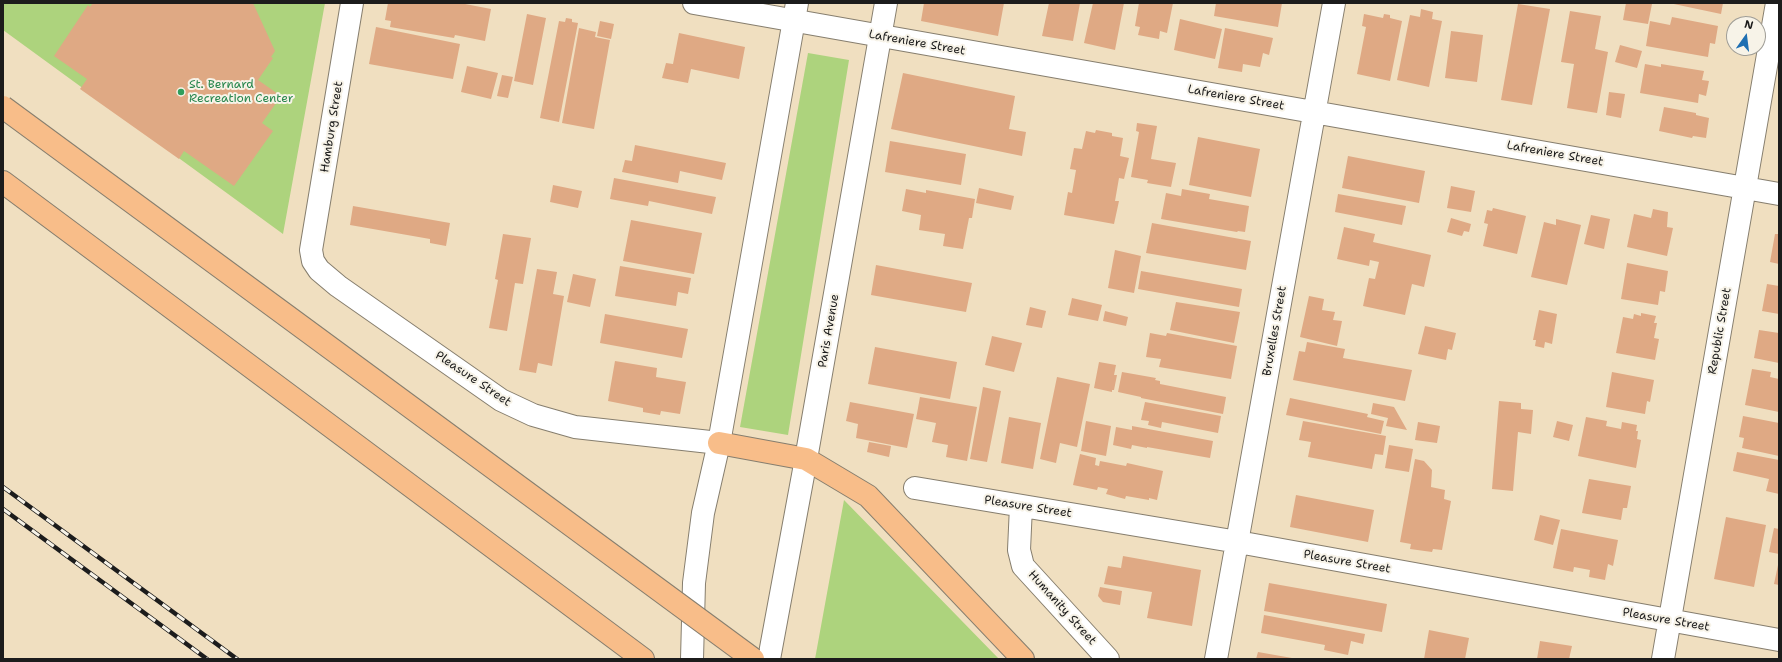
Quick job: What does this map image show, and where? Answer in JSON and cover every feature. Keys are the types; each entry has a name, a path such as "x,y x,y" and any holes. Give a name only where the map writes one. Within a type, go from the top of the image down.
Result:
{"highway":[{"path":"3,107 753,659"},
{"path":"3,182 642,659"},
{"path":"719,443 806,459 868,496 1023,659"}],"street":[{"name":"Hamburg Street","path":"311,250 352,3"},
{"name":"Lafreniere Street","path":"694,3 795,12 880,37 1779,194"},
{"name":"Paris Avenue","path":"769,659 806,459 886,3"},
{"name":"Bruxelles Street","path":"1216,659 1334,3"},
{"name":"Republic Street","path":"1662,659 1670,621 1777,3"},
{"path":"692,659 694,583 703,513 719,443 795,12"},
{"name":"Pleasure Street","path":"311,250 312,261 319,270 338,286 501,400 533,415 575,427 719,443"},
{"name":"Pleasure Street","path":"915,488 1238,542 1779,640"},
{"name":"Humanity Street","path":"1021,506 1019,550 1023,566 1108,659"}],"green space":[{"name":"St. Bernard Recreation Center","path":"3,3 325,3 283,234 3,30"},
{"path":"808,53 849,60 788,435 740,427"},
{"path":"844,500 999,659 815,659"}],"building":[{"name":"St. Bernard Recreation Center","path":"93,3 253,3 275,51 271,57 273,58 258,80 281,96 262,123 273,131 234,186 184,151 179,159 80,89 87,79 54,56 88,5 90,7"},
{"path":"388,3 460,3 491,9 485,41 455,35 454,38 390,27 391,21 385,20"},
{"path":"924,3 1004,3 998,36 921,21"},
{"path":"1049,3 1080,3 1073,41 1042,36"},
{"path":"1093,3 1124,3 1115,50 1084,43"},
{"path":"1139,3 1173,3 1167,33 1160,31 1159,39 1138,35 1140,27 1135,26"},
{"path":"1216,3 1282,3 1278,27 1214,16"},
{"path":"1626,3 1652,4 1648,24 1623,20"},
{"path":"1669,3 1723,3 1721,14"},
{"path":"1518,4 1550,9 1532,105 1501,100"},
{"path":"1421,9 1433,12 1432,19 1442,21 1429,87 1397,80 1410,15 1420,17"},
{"path":"1570,11 1601,16 1595,49 1608,52 1597,113 1567,108 1574,64 1561,62"},
{"path":"527,14 546,18 533,85 514,81"},
{"path":"1364,14 1383,18 1384,14 1390,15 1390,18 1402,21 1390,81 1357,74 1366,27 1362,26"},
{"path":"1672,17 1718,26 1715,44 1710,43 1708,57 1646,46 1650,21 1670,25"},
{"path":"566,18 572,19 572,22 578,23 559,122 540,118 559,21 565,22"},
{"path":"1180,19 1222,29 1215,59 1174,50"},
{"path":"600,21 614,24 611,39 597,36"},
{"path":"376,27 460,44 453,79 369,64"},
{"path":"579,28 596,32 595,37 610,40 594,129 562,123"},
{"path":"1225,28 1273,38 1269,55 1263,53 1260,67 1243,64 1242,72 1218,68"},
{"path":"1451,31 1483,35 1477,82 1445,78"},
{"path":"679,33 745,47 739,79 691,69 688,83 662,78 666,63 673,64"},
{"path":"1620,45 1642,51 1637,68 1615,62"},
{"path":"1645,64 1661,67 1661,64 1704,71 1702,80 1709,81 1706,96 1699,94 1698,103 1640,93"},
{"path":"467,66 498,73 491,99 461,92"},
{"path":"903,73 1015,96 1009,129 1026,132 1022,156 891,129"},
{"path":"502,75 513,77 508,98 497,96"},
{"path":"1609,92 1625,94 1621,118 1606,115"},
{"path":"1664,107 1696,113 1696,115 1709,118 1706,138 1693,136 1692,138 1659,131"},
{"path":"1137,123 1157,126 1151,159 1176,163 1171,187 1147,183 1148,180 1131,177 1139,132 1136,131"},
{"path":"1096,130 1112,133 1112,136 1123,138 1120,156 1129,158 1124,179 1119,178 1115,201 1119,201 1114,224 1064,215 1068,192 1072,193 1076,170 1070,169 1074,148 1082,149 1086,131 1095,133"},
{"path":"1198,137 1260,149 1251,197 1189,185"},
{"path":"890,141 966,154 961,185 885,172"},
{"path":"635,145 726,163 722,180 680,171 678,183 622,172 625,160 632,161"},
{"path":"1348,156 1425,171 1419,203 1342,188"},
{"path":"614,178 716,197 712,214 649,201 648,206 610,199"},
{"path":"553,185 582,191 578,208 550,202"},
{"path":"1451,186 1475,191 1471,212 1447,208"},
{"path":"979,188 1014,196 1011,210 976,203"},
{"path":"906,189 926,193 926,190 975,199 972,218 969,218 963,249 943,246 945,234 919,230 921,215 902,211"},
{"path":"1182,189 1210,194 1209,199 1249,206 1245,232 1237,232 1161,219 1166,193 1181,196"},
{"path":"1338,194 1406,206 1402,225 1335,212"},
{"path":"353,206 450,223 446,246 430,243 430,239 350,225"},
{"path":"1493,208 1526,216 1517,254 1483,246 1488,224 1484,223 1487,210 1492,211"},
{"path":"1653,209 1668,212 1667,227 1673,228 1667,256 1627,247 1634,214 1651,218"},
{"path":"1591,215 1610,219 1604,249 1584,244"},
{"path":"1451,218 1471,224 1469,232 1464,231 1462,236 1447,232"},
{"path":"1556,219 1581,225 1567,285 1531,277 1544,222 1556,225"},
{"path":"631,220 702,233 694,274 623,261"},
{"path":"1152,223 1251,241 1246,270 1146,253"},
{"path":"1344,227 1375,234 1373,242 1431,255 1424,287 1412,284 1405,315 1363,306 1369,278 1375,279 1379,262 1370,260 1369,266 1337,259"},
{"path":"503,234 531,238 523,284 515,283 507,331 489,328 498,280 495,279"},
{"path":"1775,234 1779,234 1779,264 1770,262"},
{"path":"1115,250 1141,256 1134,293 1108,288"},
{"path":"1627,263 1668,271 1665,292 1660,291 1658,305 1621,299"},
{"path":"876,265 972,283 966,312 871,295"},
{"path":"620,266 691,278 688,294 678,292 676,306 615,296"},
{"path":"537,269 557,272 553,294 564,296 552,366 538,363 536,373 519,370"},
{"path":"1141,271 1242,289 1239,307 1138,289"},
{"path":"573,274 596,279 590,307 567,302"},
{"path":"1767,284 1779,286 1779,314 1762,311"},
{"path":"1309,296 1324,299 1322,310 1335,312 1333,320 1342,321 1337,346 1300,337"},
{"path":"1072,298 1102,305 1098,321 1068,315"},
{"path":"1176,302 1240,312 1234,343 1170,330"},
{"path":"1030,307 1046,311 1042,328 1026,325"},
{"path":"1539,310 1557,314 1552,344 1545,342 1544,348 1535,346 1536,340 1533,340"},
{"path":"1105,311 1128,317 1126,326 1103,321"},
{"path":"1641,313 1656,316 1654,323 1657,323 1654,338 1659,339 1655,360 1616,353 1623,317 1633,319 1634,314 1641,316"},
{"path":"605,314 688,329 682,358 600,343"},
{"path":"1425,326 1456,333 1452,350 1448,349 1446,360 1418,354"},
{"path":"1759,330 1779,333 1779,363 1754,358"},
{"path":"1150,333 1166,336 1167,333 1237,346 1231,379 1159,367 1161,359 1146,357"},
{"path":"992,336 1022,343 1014,372 985,365"},
{"path":"1307,342 1345,349 1343,358 1412,370 1405,401 1293,380 1299,351 1305,352"},
{"path":"875,347 957,362 950,399 868,384"},
{"path":"615,361 657,368 656,377 686,382 680,414 661,411 660,415 643,412 643,408 608,401"},
{"path":"1099,362 1116,365 1114,375 1117,375 1114,390 1112,390 1112,392 1094,388"},
{"path":"1752,369 1771,372 1770,377 1779,379 1779,412 1745,405"},
{"path":"1122,372 1156,378 1155,380 1160,381 1160,384 1226,397 1223,414 1118,392"},
{"path":"1612,372 1654,380 1650,402 1647,401 1645,414 1606,407"},
{"path":"1057,377 1090,384 1077,447 1060,443 1056,463 1040,459"},
{"path":"983,387 1001,391 987,462 970,459"},
{"path":"920,397 977,407 967,461 946,457 948,445 932,442 936,423 916,419"},
{"path":"1290,398 1368,414 1367,417 1384,421 1381,434 1286,415"},
{"path":"1499,401 1521,403 1521,409 1533,410 1531,434 1518,432 1513,491 1492,489"},
{"path":"850,402 914,414 907,448 856,438 858,424 846,421"},
{"path":"1145,402 1221,416 1218,433 1162,422 1161,428 1148,425 1149,421 1141,420"},
{"path":"1373,403 1394,407 1407,430 1386,426 1388,418 1371,414"},
{"path":"1743,416 1779,423 1779,456 1742,448 1744,438 1739,437"},
{"path":"1009,417 1041,423 1033,469 1001,463"},
{"path":"1586,417 1607,421 1606,426 1621,429 1622,422 1637,425 1637,439 1641,440 1636,468 1578,456"},
{"path":"1086,421 1111,426 1106,456 1081,451"},
{"path":"1303,421 1386,436 1383,455 1375,454 1372,469 1308,457 1311,442 1299,440"},
{"path":"1557,421 1573,425 1569,441 1553,437"},
{"path":"1418,422 1440,426 1437,443 1415,440"},
{"path":"1132,426 1213,441 1210,458 1147,447 1132,445 1131,449 1113,445 1116,427 1132,430"},
{"path":"869,442 891,446 889,457 867,452"},
{"path":"1389,445 1413,449 1409,472 1385,468"},
{"path":"1737,452 1779,460 1779,494 1766,491 1769,479 1733,471"},
{"path":"1080,454 1096,458 1095,465 1099,466 1100,461 1126,466 1127,463 1163,471 1157,500 1126,496 1125,499 1106,494 1108,489 1098,487 1097,490 1073,485"},
{"path":"1415,459 1424,461 1432,470 1431,487 1445,490 1444,499 1451,501 1442,550 1433,549 1432,552 1410,549 1411,544 1400,542"},
{"path":"1589,479 1631,486 1627,508 1623,508 1621,520 1582,513"},
{"path":"1296,495 1374,510 1368,542 1290,527"},
{"path":"1540,515 1560,520 1553,545 1534,540"},
{"path":"1726,517 1766,525 1754,587 1714,579"},
{"path":"1774,528 1779,529 1779,554 1769,552"},
{"path":"1561,529 1618,540 1613,566 1608,564 1605,580 1589,577 1590,570 1574,567 1573,572 1553,568"},
{"path":"1123,556 1201,570 1192,626 1147,618 1152,592 1104,584 1108,566 1121,568"},
{"path":"1779,565 1779,585 1774,584"},
{"path":"1269,583 1387,604 1382,632 1264,611"},
{"path":"1100,587 1122,591 1120,605 1103,602 1098,596"},
{"path":"1264,615 1365,634 1363,644 1351,641 1348,655 1324,650 1325,645 1261,633"},
{"path":"1429,630 1469,638 1465,659 1424,659"},
{"path":"1540,641 1572,646 1569,659 1537,659"},
{"path":"1258,652 1292,658 1292,659 1256,659"}],"railway":[{"path":"3,487 237,659"},
{"path":"3,509 207,659"}],"place":[{"name":"St. Bernard Recreation Center","path":"181,92"}]}
